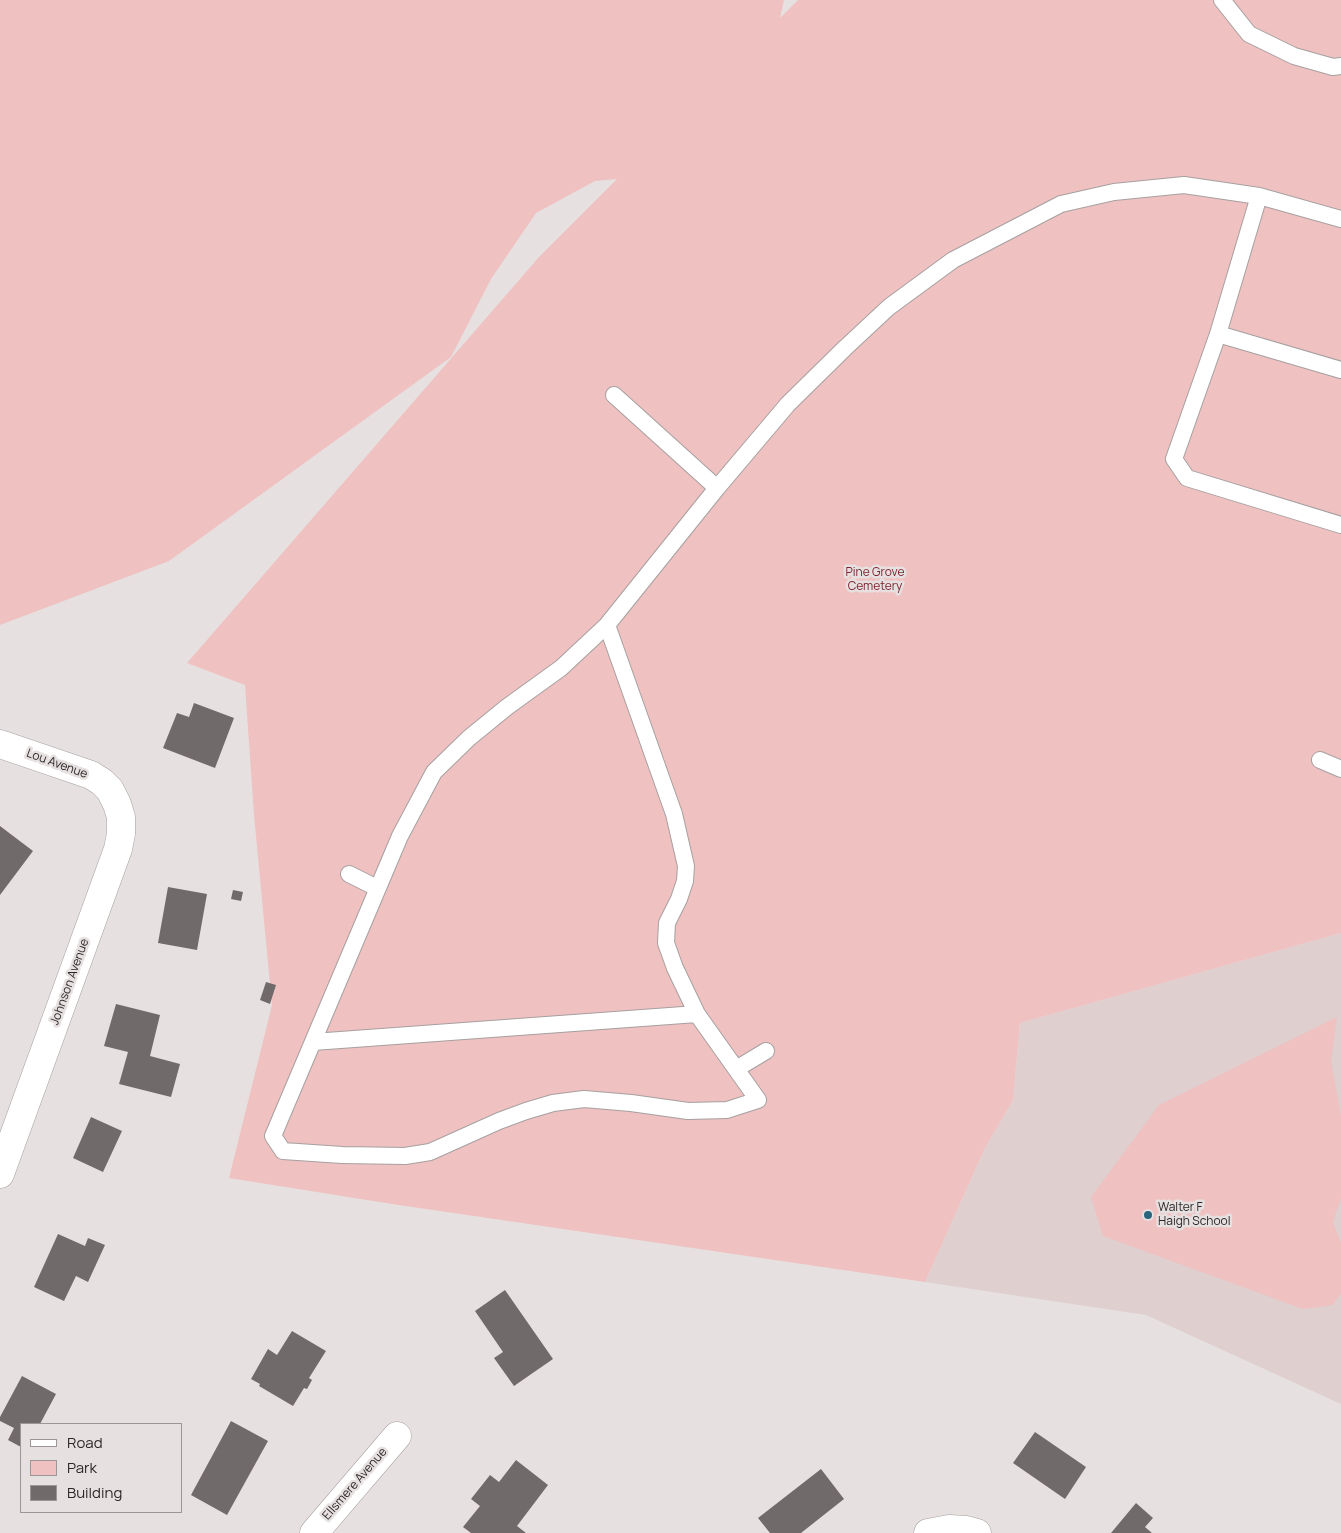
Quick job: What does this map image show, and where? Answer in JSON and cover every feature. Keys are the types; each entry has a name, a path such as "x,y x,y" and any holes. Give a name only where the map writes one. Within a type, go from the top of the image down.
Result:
{"street":[{"name":"Lou Avenue","path":"0,744 91,775 110,790"},
{"name":"Johnson Avenue","path":"0,1174 118,849 121,834 121,817 118,804 110,790"},
{"name":"Ellsmere Avenue","path":"314,1533 397,1436"},
{"path":"939,1531 966,1530 977,1533"}],"lane":[{"path":"1222,0 1249,34 1294,56 1333,67 1341,66"},
{"path":"607,624 674,814 686,866 685,881 679,900 667,923 666,943 675,968 697,1014 758,1100 727,1110 688,1110 584,1099 553,1103 526,1111 430,1152 405,1156 342,1155 282,1151 273,1136 400,836 434,772 469,738 507,707 562,668 607,624 788,404 889,307 953,260 1061,204 1114,192 1184,185 1259,196 1341,219"},
{"path":"1259,196 1218,334 1174,459 1187,478 1341,526"},
{"path":"1218,334 1341,370"},
{"path":"614,394 717,488"},
{"path":"1320,760 1341,769"},
{"path":"349,874 377,888"},
{"path":"313,1042 697,1014"},
{"path":"736,1069 766,1051"}],"shaded area":[{"name":"Walter F Haigh School","path":"1341,933 1341,1404 1146,1315 925,1282 985,1148 1013,1100 1020,1023"}],"green space":[{"name":"Pine Grove Cemetery","path":"0,0 784,0 780,18 798,0 1341,0 1341,933 1020,1023 1013,1100 985,1148 925,1282 392,1204 229,1178 272,1005 254,815 245,685 187,663 539,257 617,179 595,181 536,213 491,279 451,357 169,561 0,625"},
{"path":"1337,1017 1331,1061 1341,1116 1341,1198 1333,1222 1341,1243 1341,1293 1333,1305 1303,1309 1103,1236 1091,1197 1159,1105"}],"building":[{"path":"194,703 234,718 215,768 163,748 177,713 189,717"},
{"path":"0,826 33,851 0,895"},
{"path":"168,887 207,894 197,950 158,943"},
{"path":"233,890 243,892 241,901 231,899"},
{"path":"266,982 276,985 270,1004 260,1000"},
{"path":"116,1004 160,1015 150,1056 180,1064 171,1097 119,1084 128,1052 104,1046"},
{"path":"91,1117 122,1131 103,1172 73,1158"},
{"path":"58,1234 85,1246 88,1238 105,1245 88,1282 76,1276 64,1301 34,1287"},
{"path":"505,1290 553,1359 514,1386 494,1358 503,1352 475,1311"},
{"path":"292,1331 326,1351 309,1378 312,1380 307,1389 304,1388 293,1406 259,1386 260,1384 251,1379 268,1349 277,1355"},
{"path":"22,1376 56,1394 41,1423 20,1423 20,1446 8,1440 14,1428 0,1421 0,1417"},
{"path":"231,1421 268,1441 227,1515 191,1495"},
{"path":"1035,1432 1086,1467 1065,1499 1013,1463"},
{"path":"516,1460 548,1485 517,1526 526,1533 471,1533 463,1527 480,1506 471,1499 490,1475 499,1482"},
{"path":"821,1469 844,1499 801,1533 770,1533 758,1518"},
{"path":"1136,1503 1153,1518 1145,1527 1152,1533 1111,1533"}],"place":[{"name":"Walter F Haigh School","path":"1148,1215"}]}
